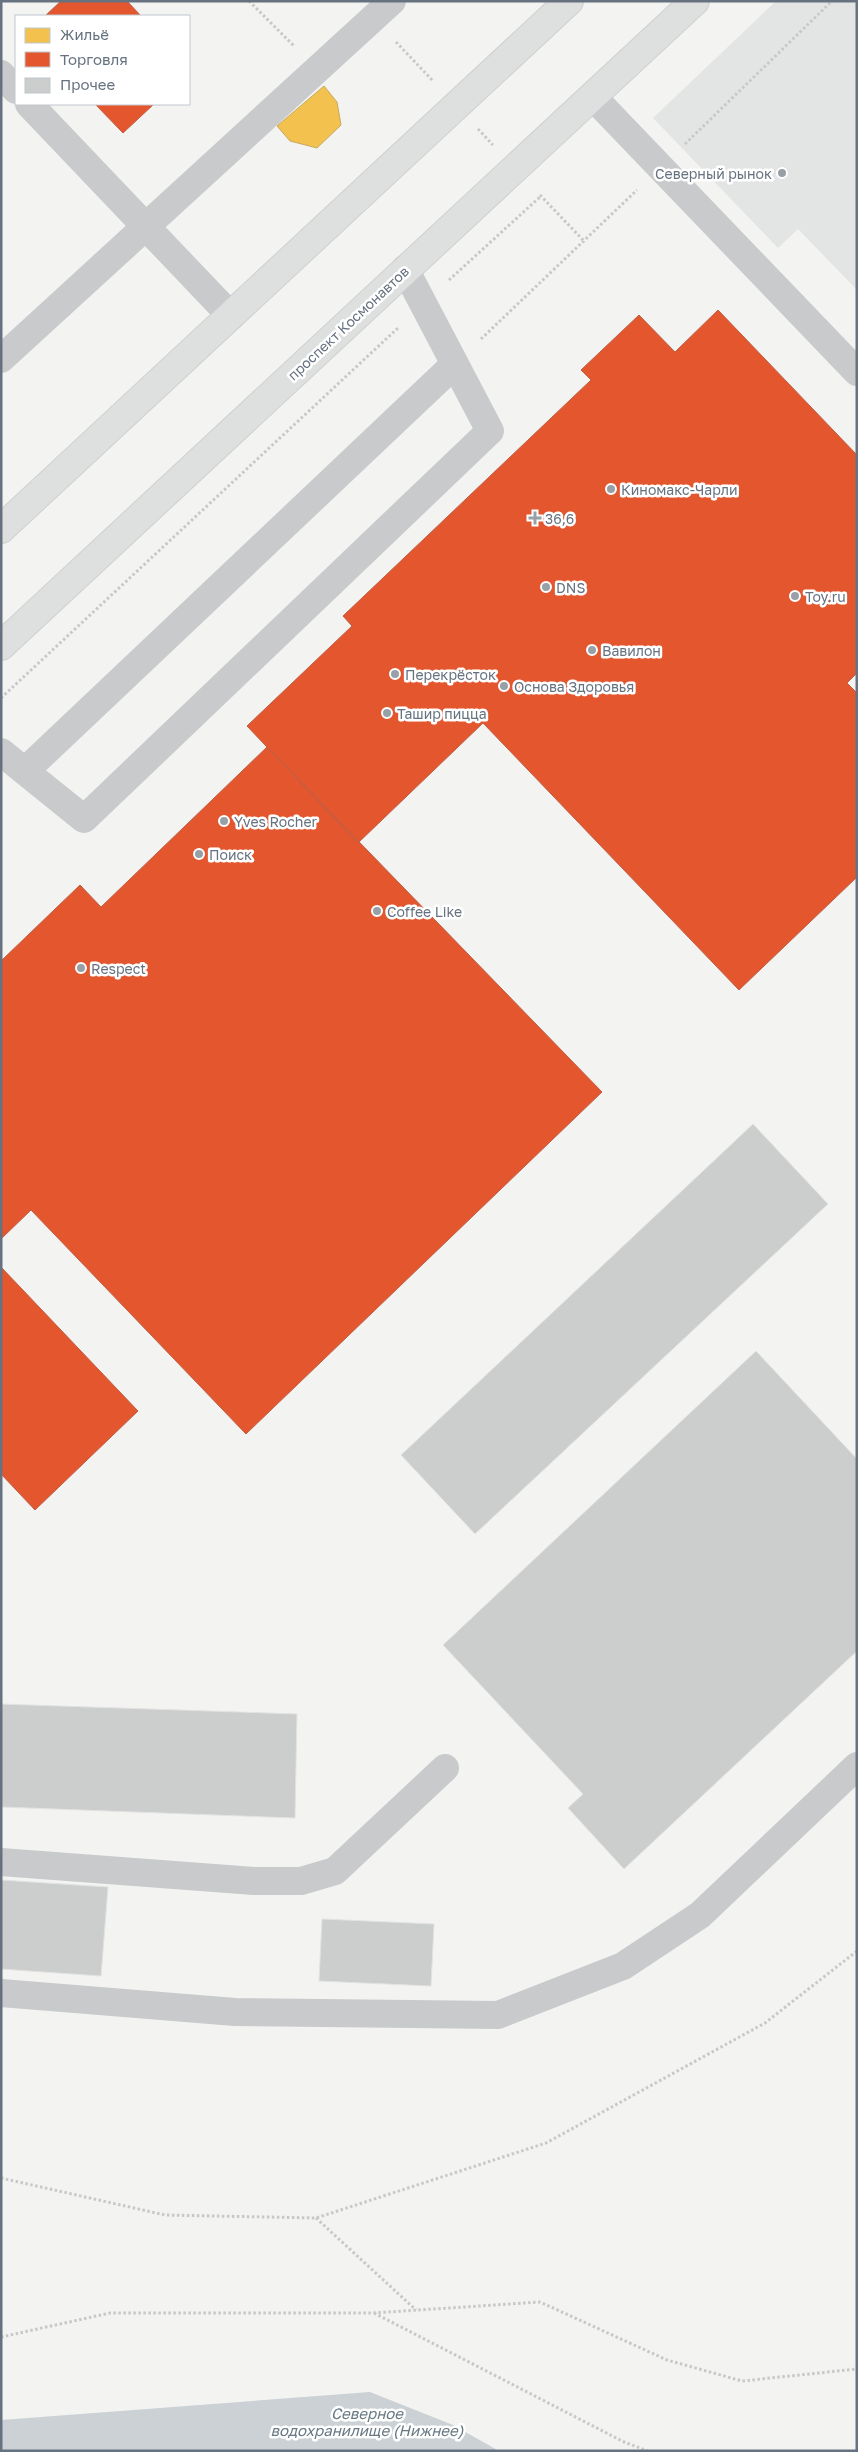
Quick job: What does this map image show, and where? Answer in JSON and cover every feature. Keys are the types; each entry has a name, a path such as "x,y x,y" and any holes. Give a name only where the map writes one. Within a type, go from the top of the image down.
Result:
{"main road":[{"path":"1,529 568,1"},
{"name":"проспект Космонавтов","path":"1,646 405,269 594,97 695,1"}],"street":[{"path":"1,359 392,1"},
{"path":"1,74 15,89"},
{"path":"594,97 857,372"},
{"path":"30,105 231,316"},
{"path":"1,752 84,818 490,431 405,269"},
{"path":"25,771 455,364"},
{"path":"1,1993 235,2012 498,2015 623,1966 700,1915 857,1766"},
{"path":"1,1862 254,1881 301,1881 336,1872 445,1768"}],"path":[{"path":"249,1 318,69"},
{"path":"1,698 541,196"},
{"path":"1,2178 165,2215 316,2218 546,2144 765,2023 857,1951"},
{"path":"316,2218 416,2310"},
{"path":"1,2337 110,2313 373,2313 540,2302 667,2360 742,2381 857,2370"},
{"path":"373,2313 624,2442 648,2451"}],"shaded area":[{"name":"Северный рынок","path":"776,1 857,1 857,290 798,229 778,248 653,118"}],"water":[{"name":"Северное водохранилище (Нижнее)","path":"370,2392 453,2425 499,2451 1,2451 1,2420"}],"building: Жильё":[{"path":"324,86 337,102 341,125 317,148 290,141 277,126"}],"building: Торговля":[{"path":"61,1 127,1 140,15 46,15"},
{"path":"96,105 153,105 123,133"},
{"name":"Вавилон","path":"718,310 857,455 857,673 847,683 857,693 857,877 739,990 483,723 358,843 247,726 352,626 343,616 591,380 581,370 639,315 675,352"},
{"path":"267,747 602,1092 246,1434 31,1210 1,1239 1,961 80,885 101,907"},
{"path":"1,1267 138,1411 35,1510 1,1474"}],"building: Прочее":[{"path":"753,1124 828,1204 475,1534 401,1455"},
{"path":"756,1351 857,1459 857,1651 624,1869 568,1808 583,1794 443,1645"},
{"path":"1,1704 297,1714 295,1818 1,1807"},
{"path":"1,1880 108,1887 101,1976 1,1969"},
{"path":"322,1919 434,1924 431,1986 319,1981"}],"place":[{"name":"Северный рынок","path":"782,173"},
{"name":"Киномакс-Чарли","path":"611,489"},
{"name":"36,6","path":"535,518"},
{"name":"DNS","path":"546,587"},
{"name":"Toy.ru","path":"795,596"},
{"name":"Вавилон","path":"592,650"},
{"name":"Перекрёсток","path":"395,674"},
{"name":"Основа Здоровья","path":"504,686"},
{"name":"Ташир пицца","path":"387,713"},
{"name":"Yves Rocher","path":"224,821"},
{"name":"Поиск","path":"199,854"},
{"name":"Coffee Like","path":"377,911"},
{"name":"Respect","path":"81,968"}]}
